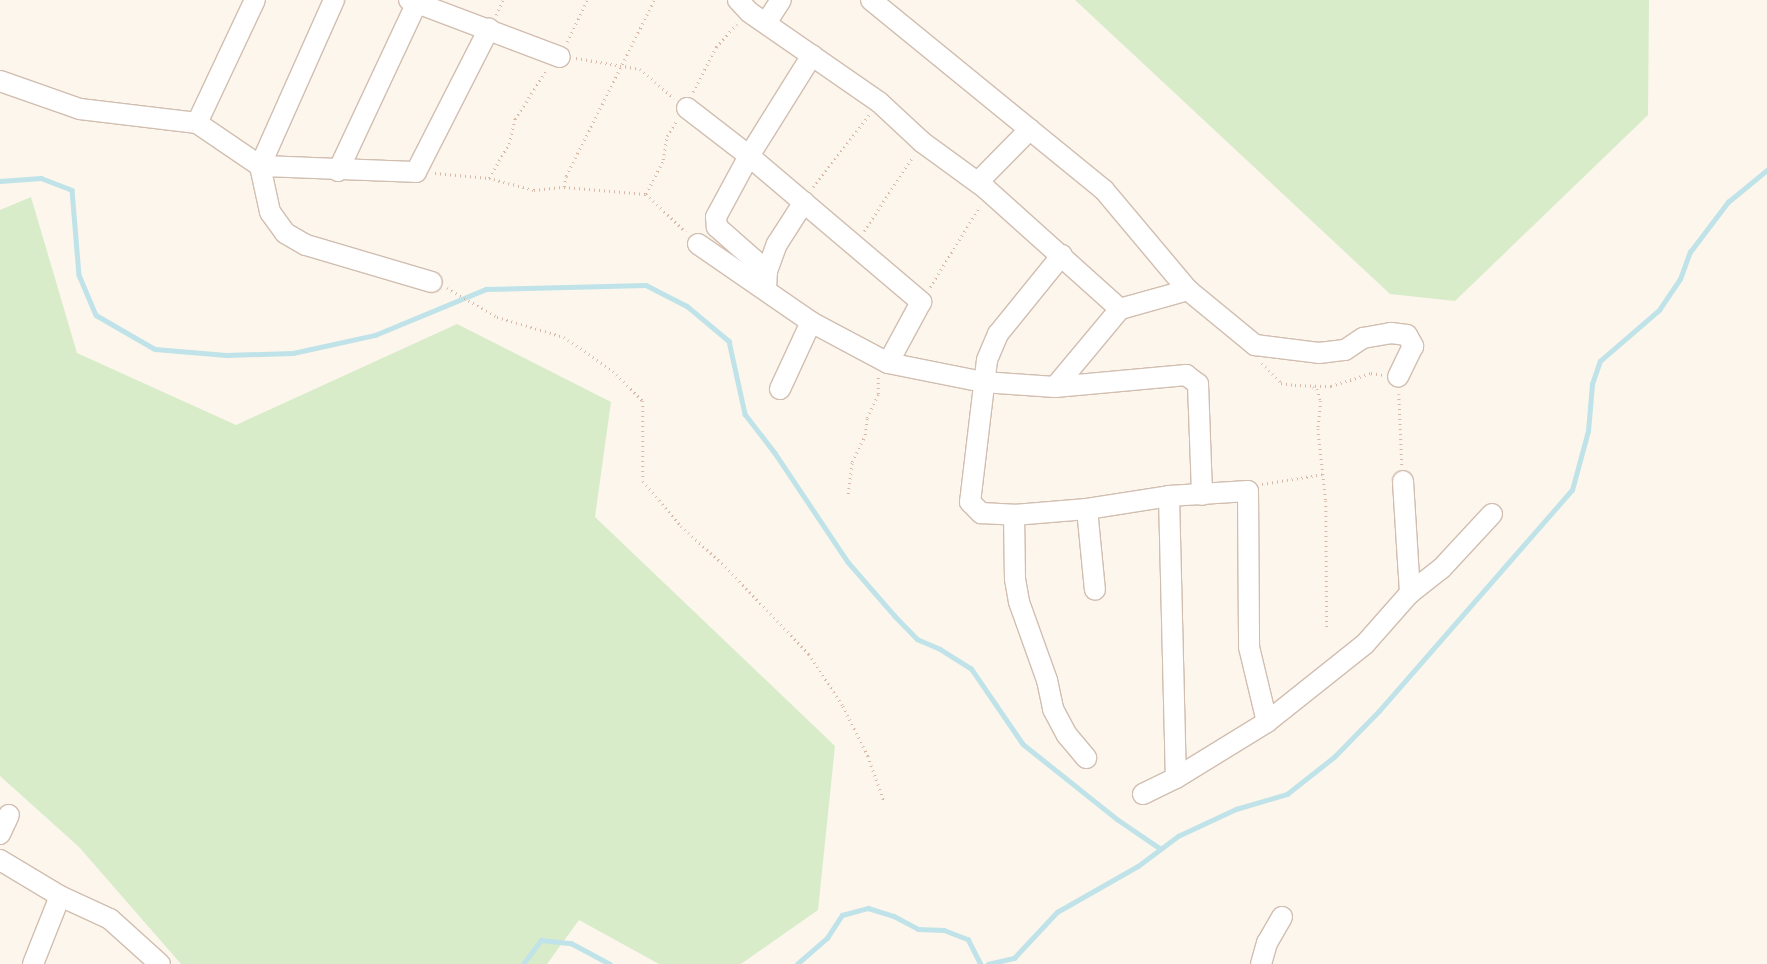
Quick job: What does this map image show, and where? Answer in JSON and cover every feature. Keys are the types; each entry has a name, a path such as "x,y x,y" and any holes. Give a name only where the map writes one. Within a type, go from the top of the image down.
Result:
{"street":[{"path":"197,123 255,0"},
{"path":"334,0 260,166 270,212 285,232 306,245 432,282"},
{"path":"751,12 782,0"},
{"path":"871,0 1104,190 1188,290 1255,345 1319,353 1345,350 1363,338 1391,332 1406,335 1413,346 1398,377"},
{"path":"338,171 414,1 560,57"},
{"path":"751,12 879,102 922,142 982,185 1120,309"},
{"path":"0,81 80,109 197,123 260,166 338,171 416,172 489,30"},
{"path":"812,55 749,156 716,217 717,226 767,280 811,322 888,363 983,382 1055,387 1186,374 1198,384 1202,495"},
{"path":"686,108 749,156 921,302 888,363"},
{"path":"982,185 1030,129"},
{"path":"767,280 777,244 804,202"},
{"path":"698,244 767,280"},
{"path":"1062,255 998,334 987,360 970,502 981,513 1014,514 1087,509 1169,496 1248,491 1249,647 1267,722"},
{"path":"1055,387 1120,309 1188,290"},
{"path":"780,389 811,322"},
{"path":"1402,482 1410,593"},
{"path":"1169,496 1176,778"},
{"path":"1087,509 1095,590"},
{"path":"1014,514 1015,579 1020,602 1047,680 1053,709 1067,735 1086,758"},
{"path":"1143,794 1176,778 1267,722 1365,644 1410,593 1441,569 1492,514"},
{"path":"0,834 9,815"},
{"path":"0,860 60,896 110,919 160,964"},
{"path":"38,962 60,896"},
{"path":"1261,964 1267,943 1282,917"}],"path":[{"path":"560,57 587,0"},
{"path":"564,187 566,176 613,87 621,65 654,0"},
{"path":"646,194 663,160 667,136 686,108 716,47 751,12"},
{"path":"489,178 509,144 515,119 554,60 560,57 569,55 581,60 640,69 686,108"},
{"path":"804,202 844,144 879,102"},
{"path":"854,246 922,142"},
{"path":"416,172 489,178 534,190 564,187 646,194 698,244"},
{"path":"921,302 982,204 982,185"},
{"path":"432,282 452,290 497,317 564,336 613,371 643,401 643,481 681,526 722,564 809,654 843,706 868,756 884,801"},
{"path":"1255,345 1263,365 1281,384 1331,386 1371,373 1398,377 1402,482"},
{"path":"848,494 852,462 865,435 867,418 878,394 878,376 888,363"},
{"path":"1312,386 1317,389 1321,401 1318,429 1324,474 1327,630"},
{"path":"1248,491 1254,485 1324,474"}],"green space":[{"path":"1075,0 1649,0 1648,115 1455,301 1390,294"},
{"path":"31,197 77,353 236,425 457,324 611,402 595,517 835,746 818,910 741,964 659,964 579,920 547,964 181,964 79,847 0,776 0,210"}],"waterway":[{"path":"988,964 1014,958 1057,912 1138,866 1178,836 1236,809 1287,794 1334,757 1379,711 1572,490 1588,431 1592,384 1600,361 1659,310 1680,279 1690,252 1728,202 1767,170"},
{"path":"0,181 41,178 72,190 79,275 96,315 155,349 226,355 293,353 375,335 486,289 646,285 687,306 729,341 745,414 775,453 848,562 895,616 917,639 940,649 971,668 1023,744 1117,819 1161,849"},
{"path":"797,964 827,938 842,915 868,908 894,916 918,929 944,930 968,939 981,964"},
{"path":"523,964 541,940 571,943 610,964"}]}
